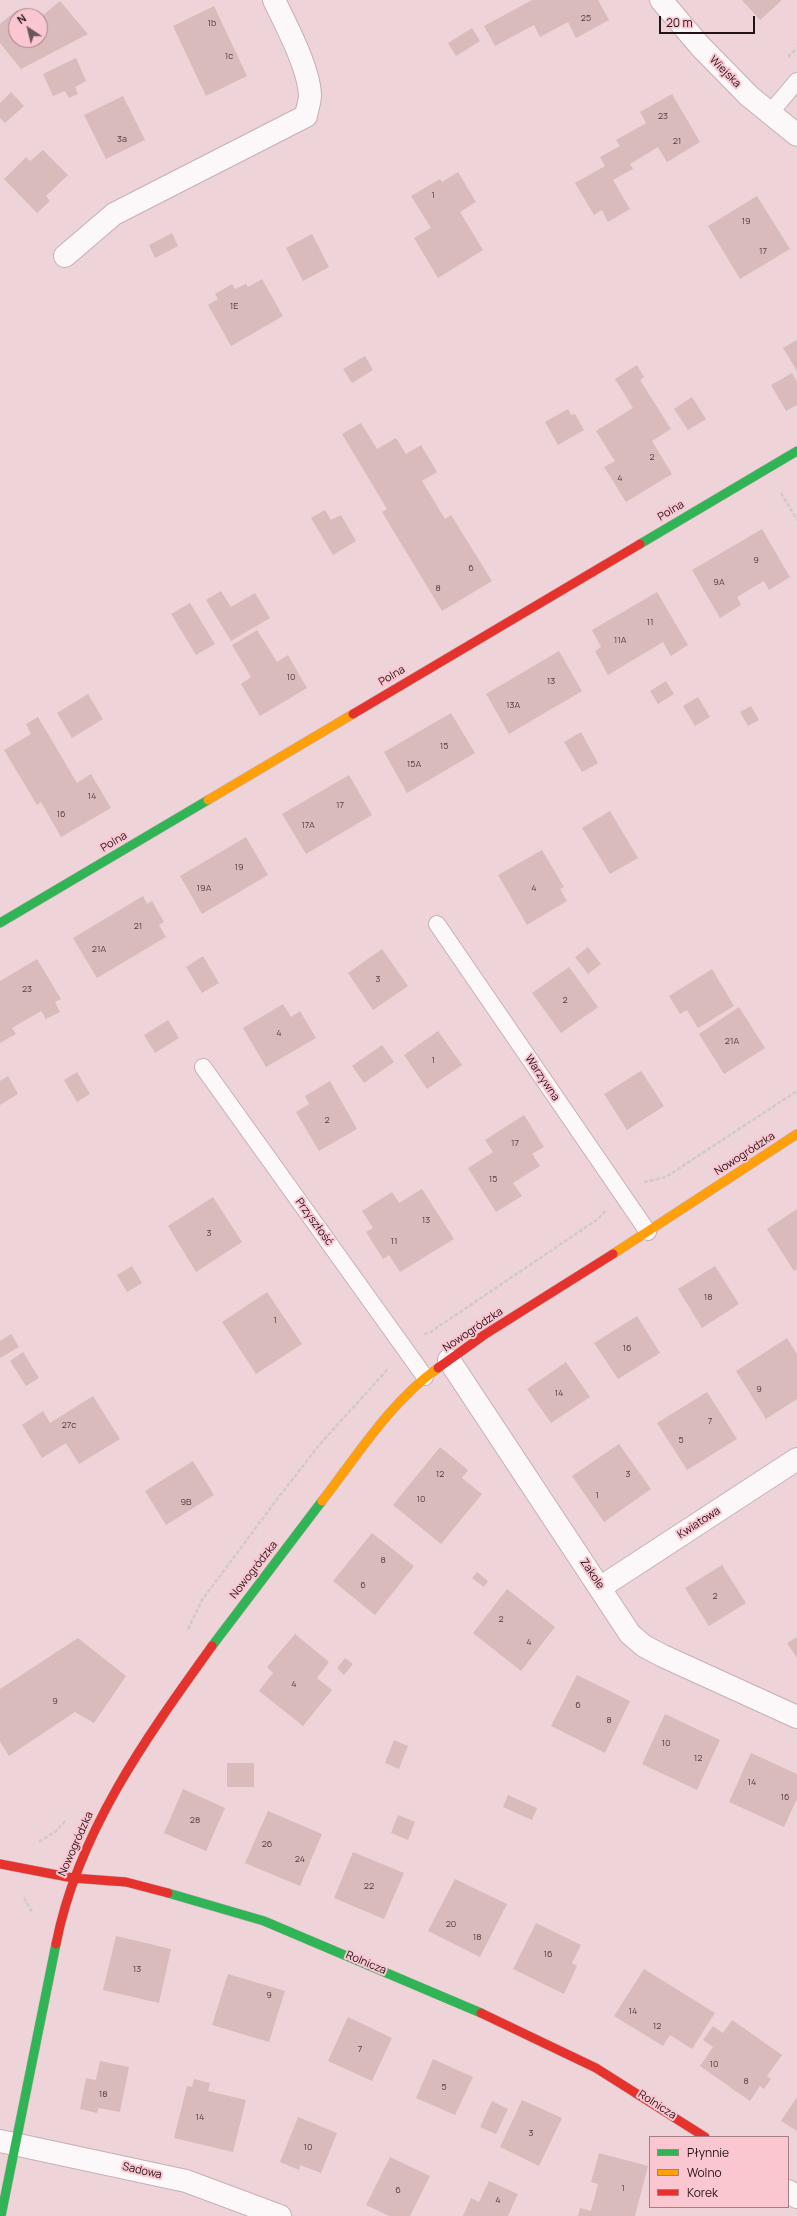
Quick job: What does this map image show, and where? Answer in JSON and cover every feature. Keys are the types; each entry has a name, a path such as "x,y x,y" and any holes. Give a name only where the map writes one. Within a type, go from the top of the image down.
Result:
{"street":[{"path":"65,256 114,214 306,116 310,96 308,81 289,32 274,0"},
{"name":"Wiejska","path":"662,0 700,46 749,96 797,135"},
{"name":"Polna","path":"0,923 797,451"},
{"name":"Nowogródzka","path":"1,2216 8,2143 25,2092 44,1999 73,1878 89,1840 111,1799 169,1706 227,1625 376,1431 425,1377 484,1335 648,1232 797,1134"},
{"name":"Zakole","path":"449,1360 630,1634 644,1646 797,1716"},
{"name":"Kwiatowa","path":"600,1587 797,1459"},
{"name":"Rolnicza","path":"0,1864 73,1878 126,1882 211,1904 264,1921 360,1960 537,2038 596,2068 703,2136"},
{"name":"Sadowa","path":"8,2143 186,2181 280,2216"}],"lane":[{"path":"770,113 797,81"},
{"name":"Warzywna","path":"437,924 648,1232"},
{"name":"Przyszłość","path":"203,1067 425,1377"}],"building":[{"path":"532,0 598,0 609,20 576,38 568,22 540,37 534,25 495,46 484,26"},
{"path":"742,0 782,0 760,20"},
{"path":"60,1 88,34 21,69 0,43 0,24 8,17 8,48 48,48 48,11"},
{"path":"214,6 247,76 206,96 173,26"},
{"path":"472,28 480,41 456,56 448,43"},
{"path":"76,58 86,81 75,87 78,94 69,98 65,91 53,96 43,74"},
{"path":"11,92 24,106 5,123 0,118 0,103"},
{"path":"672,94 700,142 667,162 658,147 630,164 633,169 613,180 630,209 608,222 602,210 594,215 575,183 605,166 600,157 620,146 616,140 646,123 640,112"},
{"path":"123,96 145,140 106,159 84,115"},
{"path":"43,150 68,175 46,196 50,201 37,213 4,179 26,157 30,161"},
{"path":"458,172 476,202 460,212 483,250 438,278 414,238 431,228 411,196 440,179 442,182"},
{"path":"757,196 790,249 740,279 708,226"},
{"path":"172,233 178,246 155,258 149,245"},
{"path":"312,234 329,267 303,281 286,248"},
{"path":"262,279 283,316 231,346 208,305 218,299 215,294 232,284 235,289 246,284 248,287"},
{"path":"797,340 797,371 783,348"},
{"path":"365,356 373,370 352,383 343,369"},
{"path":"637,365 644,377 640,380 671,429 652,441 672,474 626,502 604,467 615,461 596,431 633,408 615,379"},
{"path":"792,373 797,382 797,405 786,411 771,385"},
{"path":"692,397 706,419 688,430 674,409"},
{"path":"568,409 571,415 575,414 584,430 558,445 545,422"},
{"path":"361,423 377,449 396,438 406,454 421,445 437,472 422,481 445,519 451,515 492,581 442,611 382,512 387,509 342,434"},
{"path":"325,510 331,520 341,515 356,541 333,555 311,518"},
{"path":"762,529 790,577 769,590 764,581 737,597 741,605 720,618 692,570"},
{"path":"221,591 231,607 255,593 270,618 231,641 206,600"},
{"path":"657,592 688,645 671,656 663,642 608,675 595,651 601,647 592,630"},
{"path":"190,603 215,644 196,655 171,614"},
{"path":"257,630 277,662 288,655 307,688 260,716 241,684 251,677 232,645"},
{"path":"559,651 582,691 509,734 486,694"},
{"path":"666,681 674,694 658,704 650,691"},
{"path":"88,694 103,719 72,738 57,713"},
{"path":"698,697 710,717 695,726 683,706"},
{"path":"751,706 759,720 748,726 740,712"},
{"path":"451,713 475,753 407,793 384,752"},
{"path":"38,717 77,783 91,774 111,808 61,837 41,802 37,805 4,750 31,734 26,724"},
{"path":"581,732 598,763 582,772 564,742"},
{"path":"349,775 372,815 306,854 282,814"},
{"path":"610,811 638,858 610,874 582,828"},
{"path":"246,837 268,875 202,914 180,876"},
{"path":"542,850 564,887 560,889 567,901 527,925 498,875"},
{"path":"143,896 147,904 152,901 164,922 159,925 166,937 97,978 73,938"},
{"path":"588,947 601,964 588,974 575,957"},
{"path":"382,949 408,986 373,1010 348,973"},
{"path":"203,956 219,983 202,993 186,967"},
{"path":"37,959 61,999 55,1002 60,1012 46,1019 41,1011 12,1028 16,1034 0,1043 0,981"},
{"path":"569,967 598,1007 561,1033 532,993"},
{"path":"712,969 734,1006 698,1028 687,1010 680,1014 669,996"},
{"path":"283,1004 291,1017 300,1011 316,1038 266,1067 243,1028"},
{"path":"739,1007 765,1048 724,1074 699,1034"},
{"path":"168,1020 179,1038 155,1053 144,1035"},
{"path":"438,1031 462,1065 427,1089 404,1055"},
{"path":"382,1045 394,1062 364,1083 352,1066"},
{"path":"641,1071 664,1106 627,1130 604,1094"},
{"path":"77,1072 90,1094 77,1102 64,1080"},
{"path":"8,1076 18,1094 0,1105 0,1081"},
{"path":"330,1081 357,1129 319,1151 296,1112 309,1104 305,1096"},
{"path":"524,1115 544,1147 532,1154 540,1166 513,1183 522,1196 496,1212 468,1168 493,1152 485,1140"},
{"path":"422,1189 454,1239 400,1272 389,1255 383,1259 366,1232 373,1228 362,1211 392,1192 399,1203"},
{"path":"213,1197 242,1242 196,1272 168,1226"},
{"path":"797,1209 797,1269 794,1271 767,1229"},
{"path":"132,1266 142,1283 127,1292 117,1275"},
{"path":"715,1266 739,1304 702,1328 678,1289"},
{"path":"267,1292 302,1344 256,1374 222,1322"},
{"path":"637,1316 660,1353 618,1379 594,1343"},
{"path":"11,1334 19,1347 0,1358 0,1341"},
{"path":"787,1338 797,1354 797,1399 766,1419 736,1371"},
{"path":"23,1352 39,1378 26,1386 10,1361"},
{"path":"566,1362 590,1397 551,1423 527,1389"},
{"path":"707,1392 737,1439 687,1470 657,1423"},
{"path":"93,1396 120,1439 79,1464 66,1443 42,1458 22,1425 43,1411 50,1423"},
{"path":"619,1444 651,1489 604,1522 572,1476"},
{"path":"440,1447 468,1470 462,1478 482,1494 441,1544 393,1505"},
{"path":"193,1461 214,1495 166,1525 145,1491"},
{"path":"372,1533 414,1566 375,1615 333,1581"},
{"path":"722,1565 746,1603 709,1626 685,1588"},
{"path":"477,1572 488,1581 484,1587 472,1578"},
{"path":"507,1589 555,1627 521,1671 473,1633"},
{"path":"295,1634 329,1662 317,1678 332,1690 303,1726 259,1691 273,1673 267,1667"},
{"path":"797,1637 797,1658 787,1643"},
{"path":"78,1638 126,1676 94,1723 75,1712 9,1756 0,1742 0,1689"},
{"path":"345,1658 353,1664 344,1675 337,1668"},
{"path":"577,1675 630,1701 605,1753 551,1726"},
{"path":"665,1714 720,1740 697,1790 642,1764"},
{"path":"394,1740 408,1746 399,1769 385,1763"},
{"path":"751,1753 797,1774 797,1799 784,1827 729,1802"},
{"path":"227,1763 254,1763 254,1787 227,1787"},
{"path":"183,1789 225,1808 206,1851 164,1833"},
{"path":"508,1795 537,1808 532,1820 503,1807"},
{"path":"268,1811 322,1834 300,1886 245,1863"},
{"path":"398,1815 415,1822 408,1840 391,1833"},
{"path":"353,1852 404,1873 384,1919 334,1898"},
{"path":"455,1879 507,1904 480,1957 428,1931"},
{"path":"536,1923 581,1945 572,1963 577,1966 564,1994 513,1969"},
{"path":"116,1936 171,1949 159,2003 103,1990"},
{"path":"644,1969 715,2013 692,2049 670,2035 663,2046 614,2016"},
{"path":"228,1974 285,1991 269,2042 212,2025"},
{"path":"348,2017 392,2038 372,2081 328,2061"},
{"path":"732,2020 782,2055 767,2076 771,2079 764,2089 760,2086 750,2101 700,2066 713,2047 703,2040 713,2026 723,2033"},
{"path":"433,2059 473,2077 455,2115 416,2098"},
{"path":"100,2061 129,2067 120,2112 99,2108 97,2113 80,2109 86,2078 96,2080"},
{"path":"194,2079 210,2083 208,2091 246,2100 233,2152 174,2138 187,2086 192,2087"},
{"path":"797,2097 797,2131 781,2121"},
{"path":"522,2100 562,2118 539,2166 500,2147"},
{"path":"492,2101 508,2109 496,2134 480,2127"},
{"path":"298,2117 337,2133 321,2173 300,2165 299,2170 280,2162"},
{"path":"599,2153 648,2166 635,2216 578,2216 580,2208 591,2211 598,2184 591,2182"},
{"path":"390,2157 430,2176 410,2216 389,2216 366,2205"},
{"path":"489,2181 518,2194 508,2216 463,2216 471,2198 479,2202"}],"traffic: fast":[{"path":"640,544 797,451"},
{"path":"0,923 208,800"},
{"path":"212,1646 322,1501"},
{"path":"168,1893 264,1921 481,2013"},
{"path":"1,2216 56,1944"}],"traffic: slow":[{"path":"208,800 353,714"},
{"path":"613,1254 797,1134"},
{"path":"322,1501 390,1413 405,1396 438,1368"}],"traffic: jam":[{"path":"353,714 640,544"},
{"path":"438,1368 484,1335 613,1254"},
{"path":"56,1944 66,1903 80,1863 98,1825 139,1751 212,1646"},
{"path":"0,1864 73,1878 126,1882 168,1893"},
{"path":"481,2013 596,2068 703,2136"}]}
